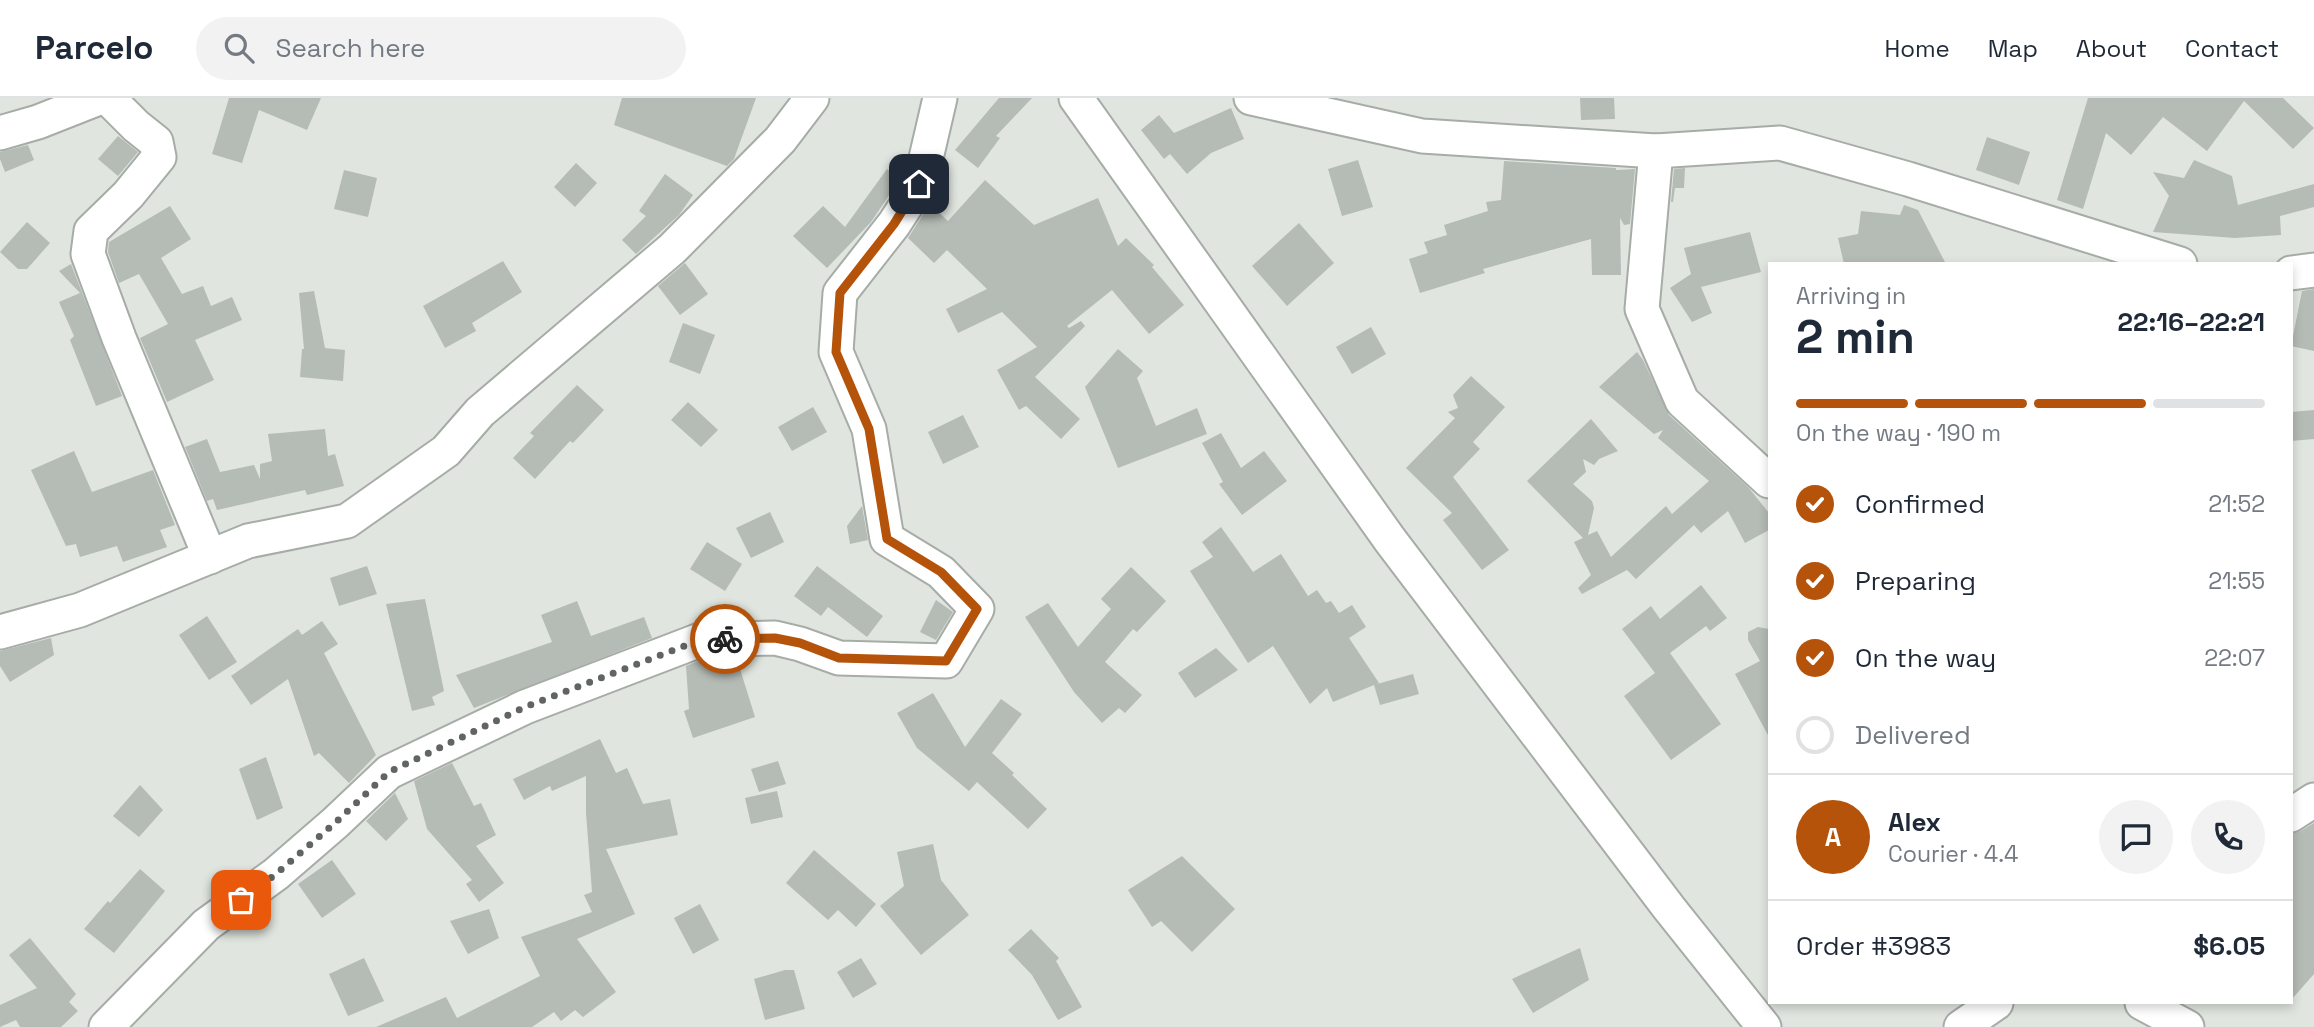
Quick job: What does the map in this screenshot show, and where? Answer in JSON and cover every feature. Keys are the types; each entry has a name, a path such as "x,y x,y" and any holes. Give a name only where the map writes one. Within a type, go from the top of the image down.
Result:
{"street":[{"path":"0,133 38,122 100,98"},
{"path":"108,98 156,142 159,157 128,195 91,232 88,254 119,338 210,557"},
{"path":"0,632 80,610 248,541 348,521 446,451 480,412 672,249 780,140 812,98"},
{"path":"106,1027 206,925 276,874 389,772 525,707 700,640 775,638 800,643 839,658 946,661 977,609 941,572 887,539 869,429 836,352 840,293 894,224 919,184 940,98"},
{"path":"1076,98 1391,540 1668,908 1765,1027"},
{"path":"1251,98 1422,136 1656,151 1780,144 1908,179 2141,258 2167,262"},
{"path":"1656,151 1642,309 1682,401 1766,473"},
{"path":"2293,273 2314,270"},
{"path":"1961,1027 1995,1004"},
{"path":"2145,1004 2188,1027"}],"building":[{"path":"229,98 321,98 307,130 259,110 242,163 212,154"},
{"path":"622,98 756,98 734,159 727,166 614,125"},
{"path":"999,98 1032,98 996,136 1000,138 978,168 955,150"},
{"path":"1580,98 1614,98 1615,119 1581,120"},
{"path":"2088,98 2283,98 2314,128 2293,149 2244,101 2207,151 2163,117 2131,155 2106,133 2083,209 2057,200"},
{"path":"1231,108 1244,139 1211,153 1187,174 1170,154 1164,159 1141,130 1159,115 1174,133"},
{"path":"118,136 138,152 118,176 98,159"},
{"path":"1987,137 2030,152 2019,185 1976,170"},
{"path":"28,145 34,160 5,172 0,152"},
{"path":"1358,160 1373,207 1342,216 1328,169"},
{"path":"2194,160 2232,176 2238,205 2314,184 2314,207 2280,216 2281,235 2235,238 2153,232 2169,196 2153,172 2184,178"},
{"path":"1504,161 1616,170 1635,169 1630,224 1624,225 1620,218 1621,275 1592,275 1591,239 1483,269 1485,273 1420,293 1409,259 1428,253 1424,242 1447,235 1444,225 1488,211 1486,202 1501,200"},
{"path":"576,163 597,183 575,207 554,187"},
{"path":"1685,168 1684,188 1675,188 1671,202 1674,169"},
{"path":"887,169 900,179 871,222 827,268 793,236 823,206 845,227"},
{"path":"344,170 377,178 368,217 334,209"},
{"path":"665,174 693,195 679,215 636,254 622,240 646,216 639,211"},
{"path":"985,180 1034,225 1098,198 1118,246 1126,238 1154,265 1152,267 1184,305 1149,334 1112,290 1067,326 1069,328 1081,321 1085,326 1035,377 1080,419 1061,439 1026,406 1019,410 997,370 1037,347 1002,312 958,333 946,309 987,289 947,250 934,263 908,238 930,204 948,221"},
{"path":"1904,205 1918,210 1945,262 1844,262 1838,238 1858,234 1861,211 1900,215"},
{"path":"170,206 191,239 161,258 182,294 203,286 211,306 232,297 242,320 195,340 214,380 167,402 140,338 168,324 139,274 119,283 108,252 109,242"},
{"path":"27,222 50,243 27,269 18,269 0,252"},
{"path":"1299,223 1334,263 1287,306 1252,266"},
{"path":"1750,232 1761,272 1701,287 1712,313 1692,322 1670,288 1691,274 1684,248"},
{"path":"503,261 522,292 472,323 476,331 445,348 423,306"},
{"path":"685,263 708,294 680,315 658,286"},
{"path":"71,264 122,396 96,406 70,340 74,336 59,302 80,293 59,271"},
{"path":"2314,289 2314,351 2293,346 2302,291"},
{"path":"314,291 325,348 345,350 343,381 300,377 304,349 299,293"},
{"path":"683,323 715,335 700,374 669,362"},
{"path":"1371,327 1386,354 1352,374 1336,347"},
{"path":"1118,349 1143,371 1137,378 1156,426 1197,408 1207,434 1118,468 1085,387"},
{"path":"1637,352 1669,415 1748,487 1768,512 1768,531 1745,543 1728,511 1701,533 1694,525 1636,579 1627,570 1582,594 1578,588 1591,575 1574,542 1583,538 1527,481 1591,419 1618,451 1599,459 1594,465 1583,459 1586,472 1573,484 1592,501 1594,508 1588,535 1597,531 1611,557 1666,506 1672,514 1709,481 1658,438 1663,430 1654,434 1599,387"},
{"path":"1471,376 1505,407 1473,442 1480,449 1453,477 1509,550 1482,570 1443,520 1452,513 1406,468 1455,418 1448,412 1458,408 1453,395"},
{"path":"577,385 604,410 573,443 570,441 535,479 513,458 534,436 530,433"},
{"path":"688,402 718,430 701,447 671,420"},
{"path":"813,407 827,432 792,451 778,427"},
{"path":"2314,410 2314,439 2293,441 2293,412"},
{"path":"963,415 979,447 943,464 928,432"},
{"path":"325,429 328,456 335,454 344,486 307,495 305,490 217,510 213,499 207,501 185,447 207,439 220,472 254,465 260,479 260,464 272,461 268,434"},
{"path":"1221,433 1241,468 1264,451 1287,481 1242,515 1219,484 1223,482 1202,443"},
{"path":"74,451 92,492 153,470 175,525 160,530 167,547 123,562 117,546 80,557 76,544 66,546 31,470"},
{"path":"862,506 868,540 850,544 847,526"},
{"path":"770,512 784,542 751,558 736,528"},
{"path":"1221,527 1253,572 1281,554 1308,596 1317,590 1326,603 1331,601 1339,613 1352,605 1366,627 1349,638 1379,683 1377,684 1413,674 1419,694 1380,705 1374,685 1333,702 1327,688 1310,704 1273,646 1248,663 1190,571 1213,557 1202,542"},
{"path":"707,542 742,564 725,591 690,569"},
{"path":"367,566 377,594 339,606 330,578"},
{"path":"817,566 883,616 867,637 828,607 821,616 794,596"},
{"path":"1131,567 1166,601 1137,632 1133,629 1105,662 1142,695 1125,713 1119,708 1102,723 1074,692 1025,617 1048,603 1078,647 1111,609 1101,599"},
{"path":"1701,585 1727,618 1710,631 1706,626 1670,653 1721,724 1671,760 1624,696 1655,673 1622,629 1651,606 1660,619"},
{"path":"425,599 444,691 432,697 435,705 412,711 386,604"},
{"path":"936,600 953,612 936,640 920,632"},
{"path":"577,601 591,636 644,617 652,638 474,708 456,675 552,642 541,615"},
{"path":"207,616 237,662 209,680 179,635"},
{"path":"322,621 338,644 324,653 376,755 349,783 319,753 314,756 288,679 251,705 231,676 298,629 302,635"},
{"path":"1758,627 1768,629 1768,735 1735,674 1760,661 1748,640 1748,632"},
{"path":"51,638 54,655 10,682 0,666 0,651"},
{"path":"1216,648 1238,670 1195,698 1178,673"},
{"path":"703,659 716,659 717,667 740,669 755,717 693,738 684,711 689,709 686,666"},
{"path":"933,693 965,747 1001,699 1022,714 992,753 1047,809 1028,829 977,782 969,791 917,748 897,713"},
{"path":"600,739 616,773 627,768 643,804 670,799 678,835 606,849 635,914 577,939 616,992 583,1017 575,1010 561,1021 554,1012 532,1027 376,1027 446,997 457,1018 540,976 521,937 592,912 584,895 592,892 586,776 552,791 550,786 524,800 513,779"},
{"path":"266,757 283,808 257,820 239,769"},
{"path":"778,761 786,784 759,792 751,769"},
{"path":"452,763 474,806 481,803 496,835 476,846 504,883 479,902 466,884 472,880 427,829 414,781"},
{"path":"140,785 163,810 139,837 113,816"},
{"path":"777,791 783,817 751,824 745,798"},
{"path":"395,793 408,819 386,841 366,821"},
{"path":"2314,823 2314,974 2293,998 2293,833"},
{"path":"933,844 941,880 969,915 921,955 880,906 904,886 897,852"},
{"path":"814,850 876,904 856,927 838,910 828,920 786,883"},
{"path":"1182,856 1235,909 1192,952 1161,921 1152,927 1128,890"},
{"path":"332,860 356,894 322,918 298,884"},
{"path":"140,869 165,891 114,953 84,929"},
{"path":"700,904 719,940 693,954 674,918"},
{"path":"489,909 499,938 468,954 450,921"},
{"path":"1031,929 1059,958 1056,961 1082,1007 1058,1020 1032,975 1008,950"},
{"path":"30,938 76,994 69,1002 78,1011 61,1027 20,1027 16,1020 0,1027 0,1005 37,988 9,955"},
{"path":"1580,948 1589,980 1533,1013 1512,979"},
{"path":"364,958 384,1001 348,1016 329,974"},
{"path":"861,958 877,984 853,998 837,972"},
{"path":"794,970 805,1009 765,1020 754,979"}],"way so far":[{"path":"241,900 335,823 389,772 525,707 700,640 725,639"}],"route":[{"path":"725,639 775,638 800,643 839,658 946,661 977,609 941,572 887,539 869,429 836,352 840,293 894,224 919,184"}]}
